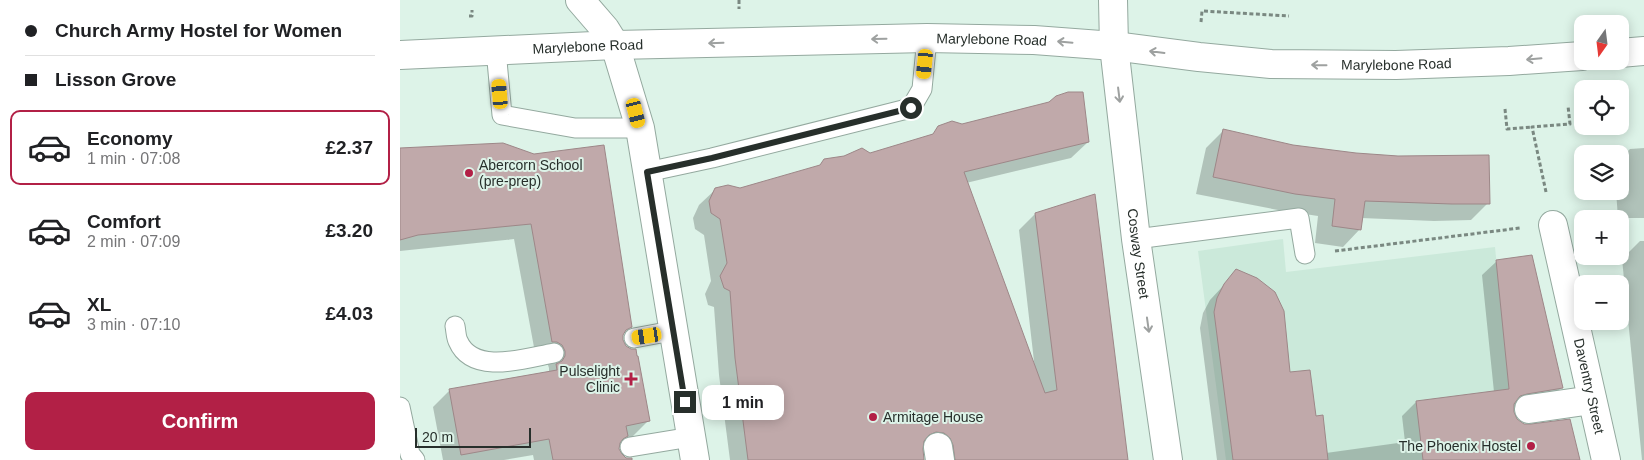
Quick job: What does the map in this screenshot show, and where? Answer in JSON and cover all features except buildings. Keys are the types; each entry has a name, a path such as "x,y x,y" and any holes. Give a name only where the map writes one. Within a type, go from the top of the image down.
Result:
{"main road":[{"path":"580,0 605,29 615,44 640,128 693,449"},
{"name":"Cosway Street","path":"1113,0 1114,46 1136,239 1168,460"},
{"name":"Marylebone Road","path":"400,55 615,44 927,38 1034,40 1114,46 1263,63 1324,65 1396,66 1574,57"},
{"path":"1629,52 1644,51"},
{"name":"Daventry Street","path":"1553,225 1606,460"},
{"path":"1529,409 1592,400"}],"lane":[{"path":"647,172 712,158 911,108 922,89 927,38"},
{"path":"496,50 502,115 575,128 640,128"},
{"path":"1136,239 1299,218 1305,254"},
{"path":"454,326 458,342 466,353 479,360 502,362 554,353"},
{"path":"634,338 672,331"},
{"path":"400,407 410,454 416,460"},
{"path":"630,447 693,449"}],"path":[{"path":"1202,11 1290,16"},
{"path":"1505,109 1507,129 1570,124 1568,106"},
{"path":"1305,254 1553,225 1532,127"}],"shaded area":[{"path":"1283,239 1286,272 1495,247 1510,400 1486,460 1226,460 1198,251"}],"place":[{"name":"Abercorn School (pre-prep)","path":"469,173"},
{"name":"Pulselight Clinic","path":"631,379"},
{"name":"Armitage House","path":"873,417"},
{"name":"The Phoenix Hostel","path":"1531,446"}],"route":[{"path":"685,402 647,172 712,158 911,108"}]}
